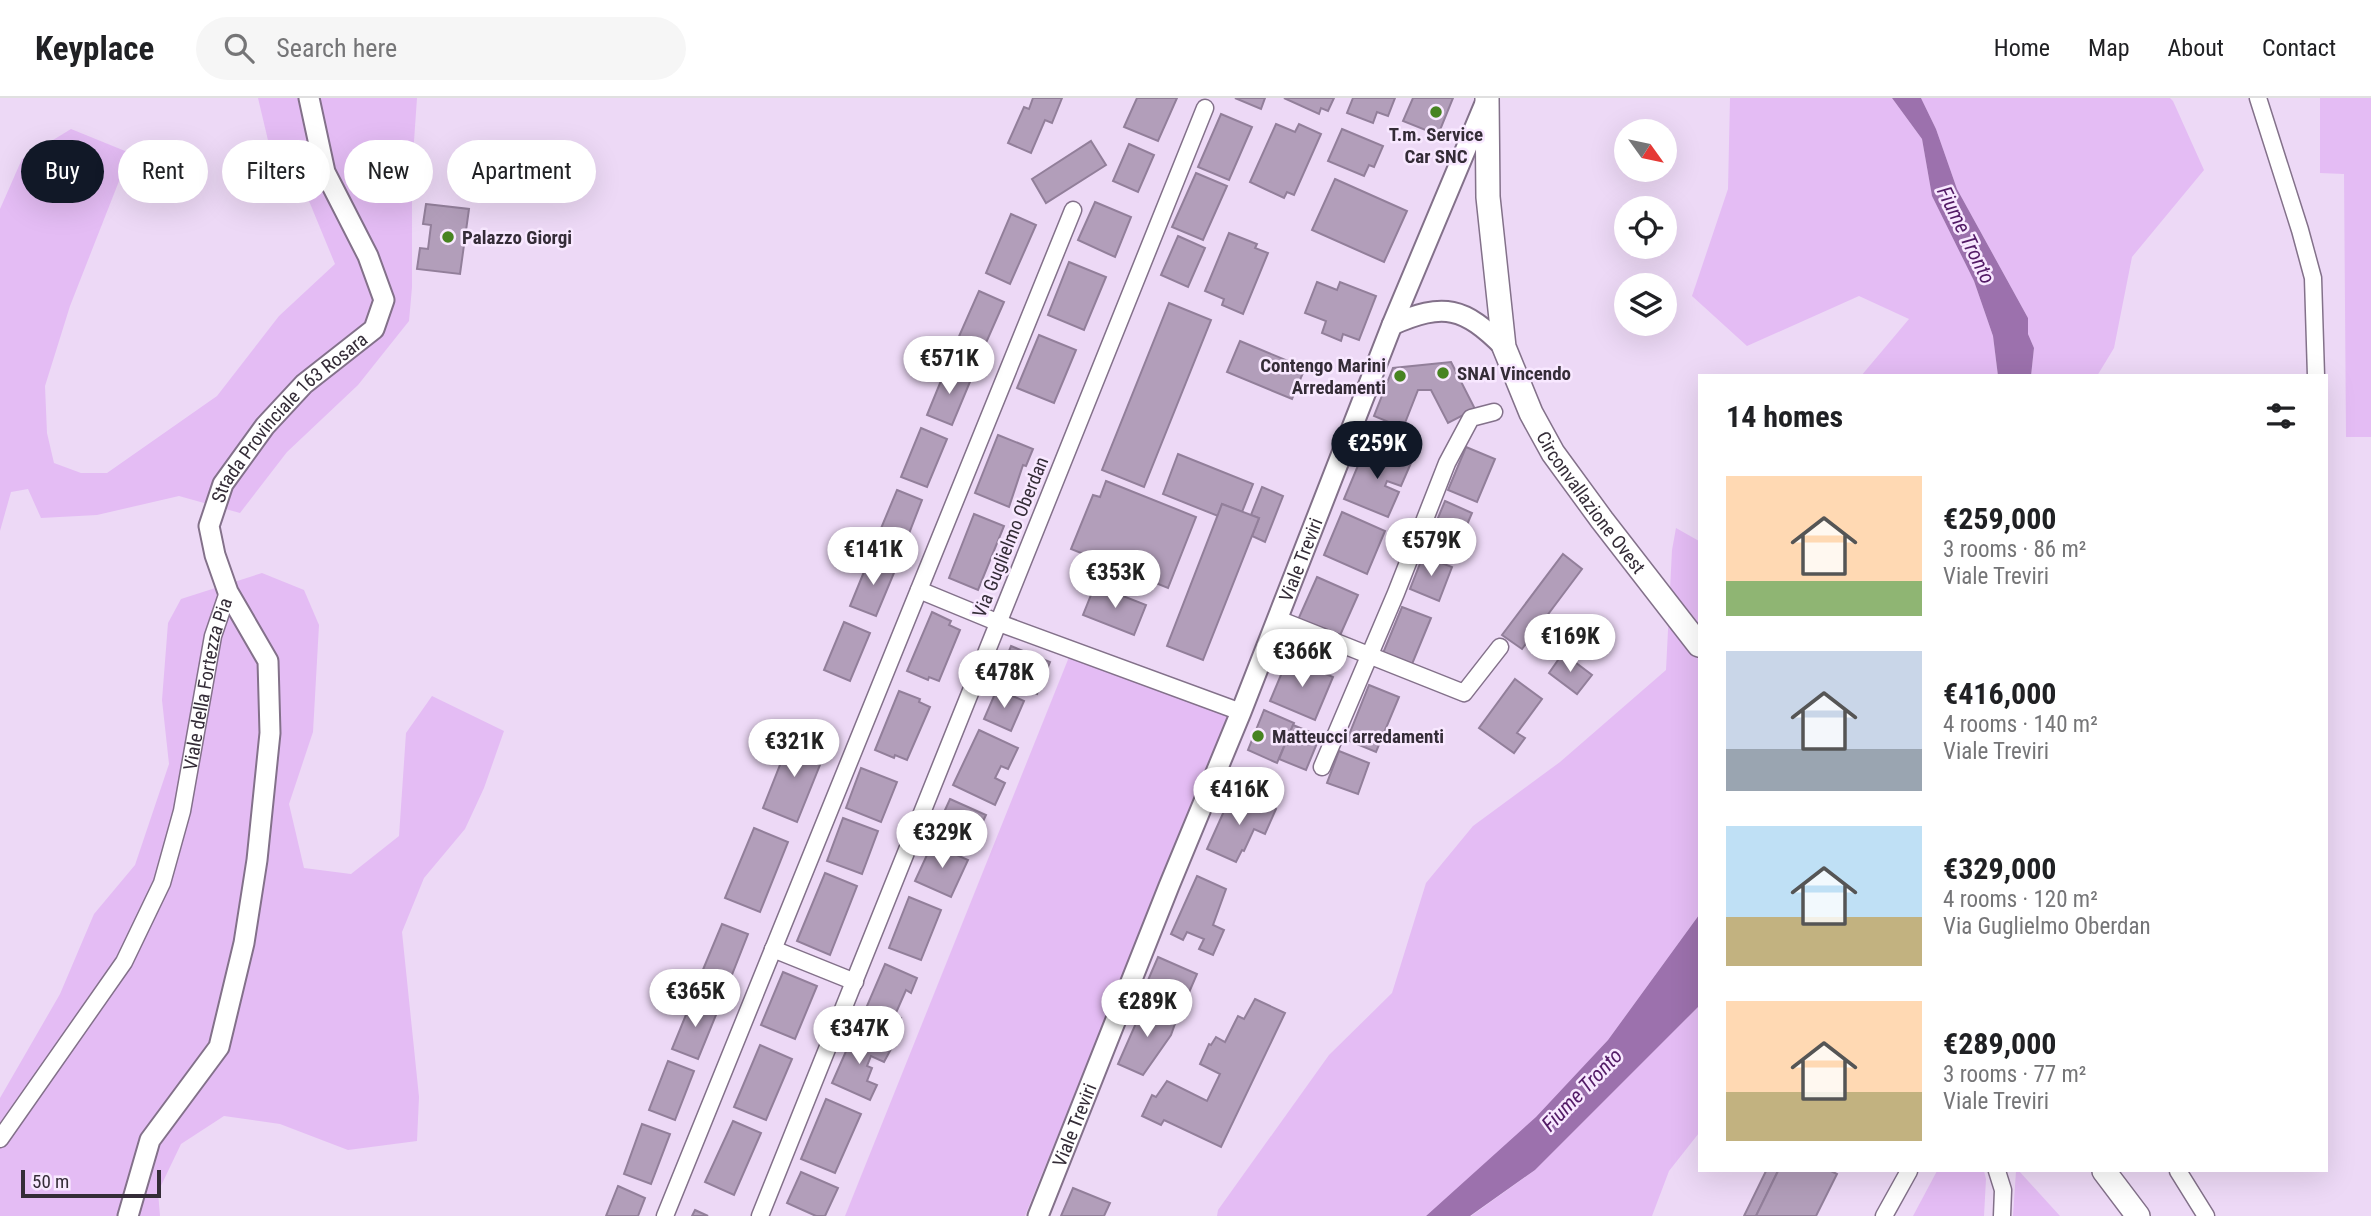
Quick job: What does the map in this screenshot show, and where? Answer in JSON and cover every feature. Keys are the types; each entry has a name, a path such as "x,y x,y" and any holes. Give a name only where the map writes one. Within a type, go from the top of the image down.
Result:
{"main road":[{"name":"Circonvallazione Ovest","path":"1487,99 1488,197 1504,347 1531,413 1553,453 1698,644"},
{"path":"2105,1172 2138,1216"}],"street":[{"name":"Strada Provinciale 163 Rosara","path":"228,592 215,555 209,526 223,484 265,426 304,384 374,329 384,300 368,256 325,172 309,98"},
{"path":"2258,98 2313,278 2316,374"},
{"name":"Viale Treviri","path":"1038,1216 1278,619 1392,325 1487,99"},
{"name":"Via Guglielmo Oberdan","path":"761,1216 1205,108"},
{"path":"665,1216 1073,209"},
{"name":"Circonvallazione Ovest","path":"1392,325 1428,312 1452,311 1470,318 1504,347"},
{"path":"1322,767 1447,463 1471,418 1494,412"},
{"path":"919,590 1241,712"},
{"name":"Viale della Fortezza Pia","path":"0,1139 124,962 162,883 182,811 213,636 228,592"},
{"name":"Viale della Fortezza Pia","path":"128,1216 150,1140 219,1047 246,931 257,860 270,733 268,661 228,592"},
{"path":"1278,619 1464,693 1500,647"},
{"path":"774,949 855,982"},
{"path":"1884,1216 1908,1172"},
{"path":"1997,1172 2003,1190 2002,1216"},
{"path":"2179,1172 2206,1216"}],"shaded area":[{"path":"258,98 417,98 414,140 344,140 344,203 412,203 412,287 409,321 358,385 287,452 240,513 179,496 97,515 41,518 28,489 11,492 0,531 0,209 21,161 21,203 104,203 104,142 118,148 118,184 70,306 45,386 47,433 54,463 81,473 107,473 217,396 279,316 335,264 310,203 330,203 330,140 268,140"},
{"path":"1730,98 1892,98 1922,139 1932,196 1974,281 1993,336 1998,374 1863,374 1909,319 1859,296 1747,346 1692,296 1728,189"},
{"path":"1921,98 2170,98 2173,101 2204,170 2132,257 2114,348 2098,374 2031,374 2034,348 2028,334 2028,318 1957,189 1936,129"},
{"path":"2320,98 2371,98 2371,437 2346,437 2344,174 2320,173"},
{"path":"71,129 98,140 53,140"},
{"path":"1676,528 1698,540 1698,916 1608,1040 1537,1117 1426,1216 1217,1216 1218,1210 1329,1055 1392,993 1426,883 1473,826 1560,762 1666,670 1672,550"},
{"path":"262,573 304,590 319,625 313,732 289,804 304,868 351,874 399,836 406,733 432,696 504,731 484,788 465,829 424,878 402,932 419,1097 417,1141 348,1150 280,1124 224,1116 181,1144 158,1192 160,1216 0,1216 0,1098 60,994 94,914 135,865 169,764 162,700 168,623 181,599"},
{"path":"1069,657 1229,714 1025,1216 845,1216"},
{"path":"1698,1007 1698,1134 1669,1171 1652,1216 1471,1216 1535,1170"},
{"path":"1936,1172 1984,1172 1984,1216 1913,1216"},
{"path":"2016,1172 2020,1172 2060,1216 2013,1216"}],"water":[{"name":"Fiume Tronto","path":"1892,98 1921,98 1936,129 1957,189 2028,318 2028,334 2034,348 2031,374 1998,374 1993,336 1974,281 1932,196 1922,139"},
{"name":"Fiume Tronto","path":"1698,916 1698,1007 1535,1170 1470,1216 1426,1216 1536,1117 1608,1040"}],"building":[{"path":"1033,98 1062,98 1052,123 1045,120 1031,153 1008,143 1024,107 1029,109"},
{"path":"1137,98 1177,98 1158,141 1124,127"},
{"path":"1235,98 1265,98 1261,109"},
{"path":"1284,98 1334,98 1328,111 1321,108 1319,114"},
{"path":"1353,98 1395,98 1388,116 1377,112 1373,123 1347,113"},
{"path":"1413,98 1453,98 1438,135 1403,121"},
{"path":"1221,114 1252,127 1229,180 1198,167"},
{"path":"1276,124 1295,132 1299,124 1321,134 1294,195 1287,192 1284,198 1250,182"},
{"path":"1342,129 1383,146 1374,167 1369,165 1364,176 1328,161"},
{"path":"1091,141 1106,165 1046,203 1032,179"},
{"path":"1129,144 1154,155 1138,192 1113,181"},
{"path":"1196,173 1227,186 1203,240 1172,227"},
{"path":"1335,179 1407,211 1384,262 1312,230"},
{"path":"1095,202 1131,217 1115,257 1078,240"},
{"name":"Palazzo Giorgi","path":"426,204 469,209 460,274 417,269 420,248 428,249 431,225 423,224"},
{"path":"1011,214 1036,225 1010,284 986,273"},
{"path":"1229,233 1257,244 1255,248 1268,253 1243,314 1222,305 1224,299 1205,291"},
{"path":"1178,236 1205,248 1188,287 1161,275"},
{"path":"1069,262 1106,277 1084,330 1048,315"},
{"path":"1317,282 1337,290 1340,282 1376,296 1359,340 1343,334 1341,341 1322,333 1326,321 1305,313"},
{"path":"979,291 1004,302 978,361 953,350"},
{"path":"1169,303 1211,320 1144,487 1102,470"},
{"path":"1039,335 1076,350 1054,403 1017,388"},
{"path":"1240,341 1305,368 1292,399 1227,372"},
{"path":"1451,362 1475,409 1448,423 1431,390 1418,390 1403,428 1374,416 1393,368"},
{"path":"947,366 972,377 952,425 927,415"},
{"path":"921,428 947,439 927,487 901,477"},
{"path":"998,435 1033,449 1026,466 1023,465 1009,507 975,493"},
{"path":"1367,444 1411,463 1401,486 1387,481 1385,486 1399,492 1388,517 1344,499"},
{"path":"1466,447 1495,459 1477,502 1448,490"},
{"path":"1178,454 1253,484 1242,512 1222,504 1218,516 1163,494"},
{"path":"1106,481 1196,517 1168,588 1071,549 1093,495 1100,497"},
{"path":"1262,487 1283,496 1265,542 1252,536 1259,518 1251,515"},
{"path":"897,490 922,500 903,549 877,538"},
{"path":"1445,501 1472,513 1455,553 1428,542"},
{"path":"1222,504 1259,518 1203,660 1167,646"},
{"path":"1342,512 1385,531 1367,574 1324,555"},
{"path":"974,514 1004,526 978,590 949,578"},
{"path":"1563,554 1582,569 1522,649 1502,635"},
{"path":"1423,556 1452,567 1439,601 1410,589"},
{"path":"870,557 896,568 876,616 850,606"},
{"path":"1317,577 1358,595 1338,640 1297,622"},
{"path":"1095,585 1146,605 1134,635 1083,615"},
{"path":"1402,607 1431,618 1410,669 1381,658"},
{"path":"932,612 951,621 949,625 960,630 939,681 929,677 928,680 907,671"},
{"path":"844,622 870,633 850,681 824,670"},
{"path":"1011,646 1050,662 1037,694 998,678"},
{"path":"1563,653 1592,675 1577,694 1549,673"},
{"path":"1288,658 1333,677 1315,720 1270,701"},
{"path":"1515,679 1542,699 1517,733 1525,738 1514,753 1479,728"},
{"path":"1369,685 1399,697 1376,752 1347,740"},
{"path":"997,689 1024,701 1011,731 984,719"},
{"path":"899,691 920,699 919,702 930,707 907,760 875,750"},
{"path":"1264,710 1294,723 1277,763 1248,750"},
{"path":"1293,725 1320,736 1306,770 1279,759"},
{"path":"979,730 1018,748 1008,769 1001,766 995,778 1005,783 995,805 953,785"},
{"path":"791,737 826,750 797,822 763,808"},
{"path":"1339,751 1369,763 1358,794 1327,783"},
{"path":"861,768 897,782 881,822 846,808"},
{"path":"1233,791 1245,797 1242,805 1259,812 1263,803 1276,809 1265,834 1254,829 1236,862 1207,849"},
{"path":"950,799 986,815 971,847 935,832"},
{"path":"843,818 878,831 862,874 827,861"},
{"path":"754,828 788,842 760,912 725,898"},
{"path":"932,844 968,860 951,897 915,881"},
{"path":"825,873 857,886 830,955 797,941"},
{"path":"1197,876 1226,889 1213,925 1224,930 1213,955 1199,949 1204,939 1187,932 1183,940 1171,934"},
{"path":"909,897 941,910 921,960 889,948"},
{"path":"722,924 748,934 724,995 697,984"},
{"path":"1158,957 1197,974 1181,1011 1142,994"},
{"path":"885,964 917,978 911,993 906,990 895,1015 901,1018 895,1034 861,1020"},
{"path":"783,972 817,986 795,1039 761,1025"},
{"path":"1255,999 1285,1013 1221,1147 1164,1120 1161,1125 1142,1116 1152,1095 1156,1097 1167,1081 1207,1101 1220,1074 1200,1064 1209,1044 1211,1045 1216,1037 1225,1042 1238,1016 1244,1019"},
{"path":"692,1000 718,1010 698,1059 672,1049"},
{"path":"1144,1005 1177,1018 1171,1035 1143,1075 1118,1064"},
{"path":"854,1033 891,1049 884,1062 871,1056 867,1066 872,1068 867,1081 877,1085 870,1100 832,1083"},
{"path":"760,1045 792,1059 766,1120 734,1107"},
{"path":"668,1061 694,1071 675,1120 649,1110"},
{"path":"826,1099 861,1114 835,1173 801,1159"},
{"path":"733,1121 761,1133 734,1195 705,1182"},
{"path":"642,1124 670,1134 651,1184 624,1174"},
{"path":"801,1172 838,1188 825,1216 816,1216 787,1203"},
{"path":"1766,1172 1778,1172 1756,1216 1744,1216"},
{"path":"1778,1172 1837,1174 1816,1216 1756,1216"},
{"path":"618,1186 645,1198 638,1216 606,1216"},
{"path":"1073,1188 1110,1203 1104,1216 1061,1216"},
{"path":"695,1210 708,1216 692,1216"}],"place":[{"name":"T.m. Service Car SNC","path":"1436,112"},
{"name":"Palazzo Giorgi","path":"448,237"},
{"name":"SNAI Vincendo","path":"1443,373"},
{"name":"Contengo Marini Arredamenti","path":"1400,376"},
{"name":"Matteucci arredamenti","path":"1258,736"}]}
